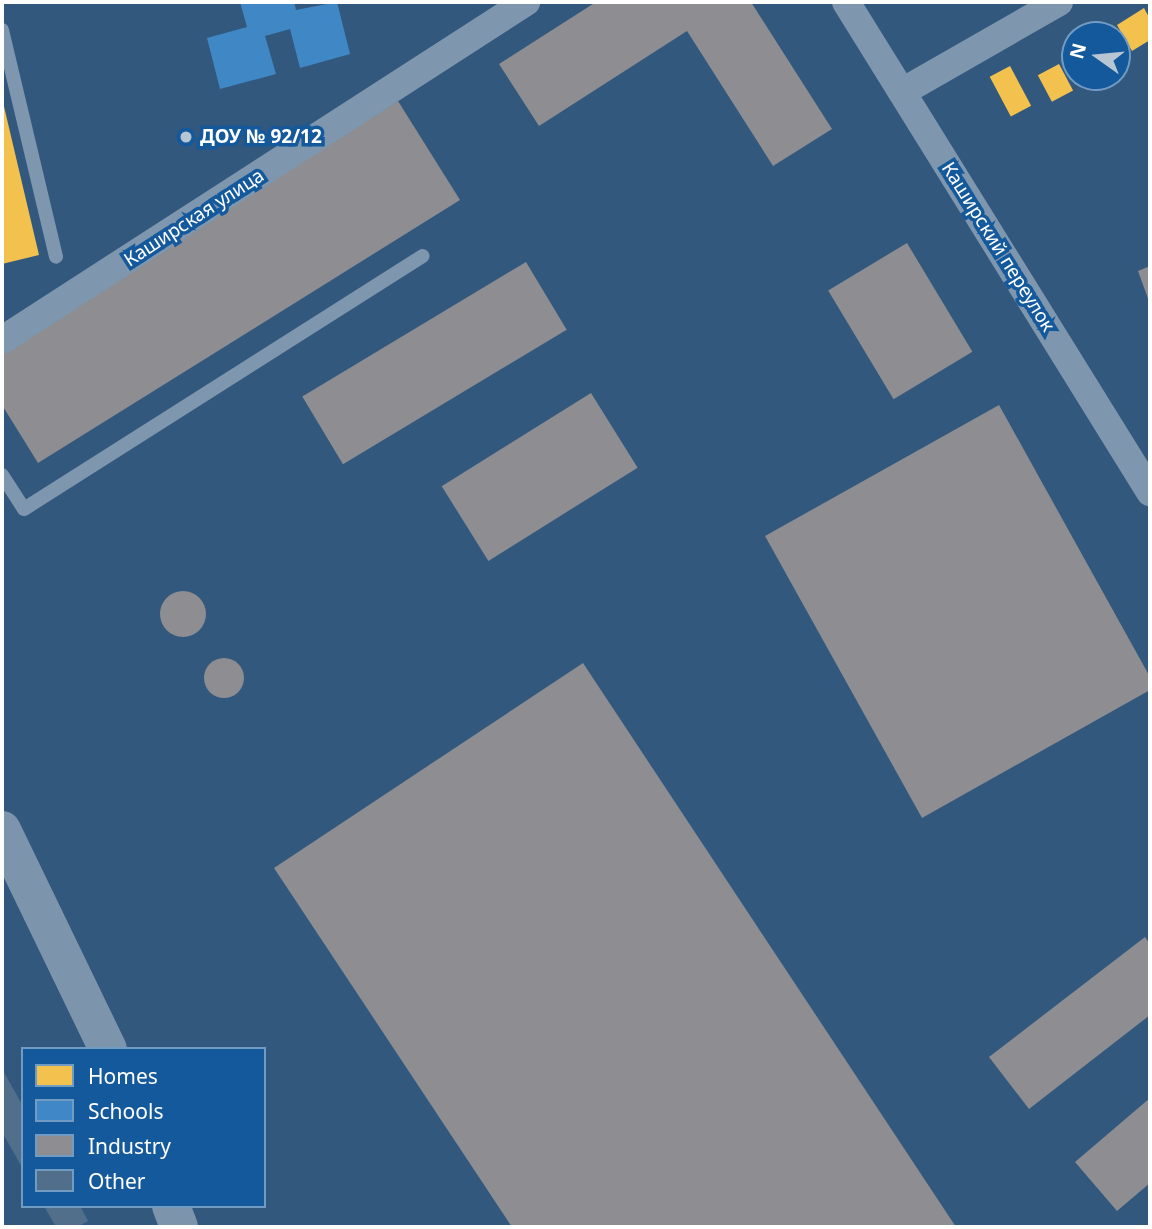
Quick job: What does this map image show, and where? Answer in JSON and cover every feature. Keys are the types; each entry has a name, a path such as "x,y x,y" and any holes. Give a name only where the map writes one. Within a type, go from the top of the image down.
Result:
{"main road":[{"path":"2,830 107,1047"},
{"path":"172,1208 179,1227"}],"street":[{"name":"Каширская улица","path":"2,340 526,2"},
{"name":"Каширский переулок","path":"846,2 1150,492"},
{"path":"902,92 1059,2"}],"lane":[{"path":"2,30 55,257"},
{"path":"2,475 24,509 424,256"}],"building: Homes":[{"path":"1144,8 1150,19 1150,40 1132,51 1131,21 1123,21"},
{"path":"1059,64 1061,91 1072,91 1052,102 1038,75"},
{"path":"1010,66 1031,106 1011,117 990,77"},
{"path":"2,98 39,255 2,264"}],"building: Schools":[{"path":"240,2 294,2 296,10 337,2 350,54 300,68 290,29 265,36 276,74 220,89 207,38 247,27"}],"building: Industry":[{"path":"596,2 751,2 832,129 773,166 687,31 539,126 499,64"},
{"path":"398,101 460,200 38,463 2,405 2,349"},
{"path":"907,243 972,352 894,399 828,290"},
{"path":"526,262 567,330 343,464 302,396"},
{"path":"1150,266 1150,304 1138,271"},
{"path":"591,393 638,468 488,561 442,486"},
{"path":"999,405 1150,677 1150,690 922,818 765,536"},
{"path":"183,591 200,597 206,614 200,631 183,637 166,631 160,614 166,597"},
{"path":"224,658 232,659 238,664 243,670 243,686 238,692 232,697 224,698 216,697 210,692 205,686 204,678 205,670 210,664 216,659"},
{"path":"583,663 956,1227 512,1227 274,868"},
{"path":"1145,937 1150,944 1150,1015 1029,1109 989,1057"},
{"path":"1150,1098 1150,1183 1117,1211 1075,1162"}],"building: Other":[{"path":"2,1069 21,1102 21,1165 2,1132"},
{"path":"45,1208 81,1208 88,1221 77,1227 56,1227"}],"place":[{"name":"ДОУ № 92/12","path":"186,137"}]}
